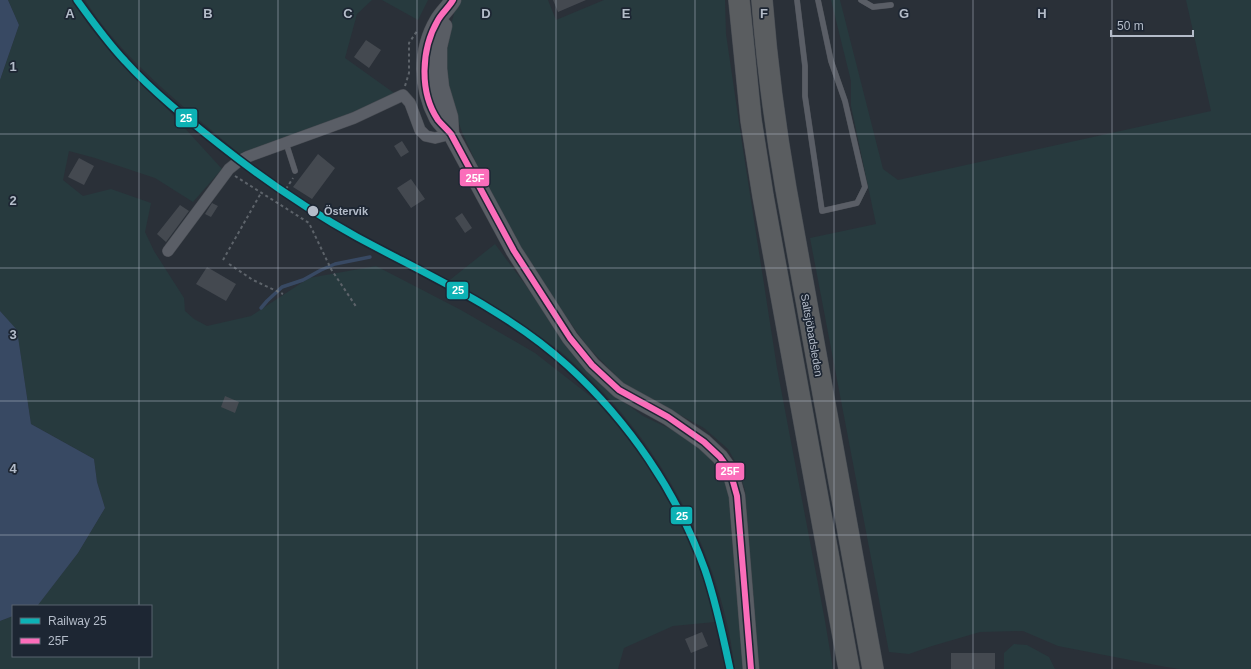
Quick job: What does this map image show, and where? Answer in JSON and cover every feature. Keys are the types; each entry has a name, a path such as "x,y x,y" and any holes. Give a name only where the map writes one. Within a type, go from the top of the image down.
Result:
{"highway":[{"path":"739,0 751,120 763,196 849,669"},
{"name":"Saltsjöbadsleden","path":"762,0 766,57 782,167 873,669"}],"street":[{"path":"452,2 439,47 438,69 441,87 450,117 451,134 514,251 561,325 592,365 619,390 668,417 704,442 720,457 730,471 737,496 751,669"},
{"path":"168,251 229,169 246,157 354,118 403,95 410,104 420,130 426,136 435,138 451,134"}],"lane":[{"path":"797,0 805,66 805,96 822,211 857,203 865,187 845,101 830,61 818,0"},
{"path":"861,0 874,7 891,5"},
{"path":"286,143 295,171"}],"path":[{"path":"229,169 234,175 309,223 332,269 357,308"},
{"path":"286,189 293,179 295,171"},
{"path":"223,260 261,193"},
{"path":"229,264 253,280 283,294"}],"green space":[{"path":"8,0 72,0 90,27 122,64 151,91 222,169 193,202 155,178 69,151 63,180 83,196 111,189 151,203 145,232 154,251 184,298 185,311 194,319 207,326 251,316 309,278 376,266 461,310 535,353 603,406 642,456 676,514 691,547 707,589 715,622 673,626 624,648 618,669 0,669 0,621 12,616 12,657 152,657 152,605 38,605 78,553 105,508 97,482 94,459 31,424 17,331 0,311 0,80 19,25"},
{"path":"85,0 372,0 357,14 345,58 394,93 370,107 241,155 178,102 137,64 118,44"},
{"path":"382,0 428,0 418,20"},
{"path":"462,0 548,0 556,20 604,0 725,0 726,34 777,368 833,669 757,669 745,490 736,463 728,449 704,428 625,385 587,346 539,279 483,178 462,132 449,96 446,65 447,40 456,6"},
{"path":"831,0 840,0 883,169 898,180 1211,111 1186,0 1251,0 1251,669 1180,669 1166,667 1058,646 1023,631 980,632 909,654 889,652 810,238 876,224 851,106 851,81"},
{"path":"495,244 584,364 615,395 643,416 685,436 714,457 732,492 746,669 735,669 730,635 725,615 714,577 700,541 683,505 663,470 641,437 616,406 589,377 560,351 535,334 446,283"},
{"path":"1014,644 1027,645 1049,657 1055,669 1004,669 1004,653"}],"water":[{"path":"0,0 8,0 19,25 0,80"},
{"path":"0,311 17,330 31,424 94,459 97,482 105,508 78,553 38,605 12,605 12,616 0,621"}],"building":[{"path":"553,0 586,0 558,12"},
{"path":"366,40 381,50 369,68 354,57"},
{"path":"402,141 409,152 401,157 394,146"},
{"path":"318,154 335,168 312,199 293,187"},
{"path":"79,158 94,166 84,185 68,177"},
{"path":"411,179 425,199 411,208 397,188"},
{"path":"212,203 218,206 211,217 205,214"},
{"path":"180,205 189,211 166,242 157,234"},
{"path":"462,213 472,228 465,233 455,218"},
{"path":"207,267 236,284 226,301 196,284"},
{"path":"225,396 239,402 235,413 221,407"},
{"path":"702,632 708,646 691,653 685,639"},
{"path":"951,653 995,653 995,669 951,669"}],"waterway":[{"path":"261,308 282,287 303,280 335,264 370,257"}],"rail line":[{"name":"25","path":"77,0 118,54 147,84 236,158 286,194 321,216 357,237 467,295 493,311 544,346 568,366 590,388 631,435 649,460 665,486 694,541 709,582 730,669"}],"transit line":[{"name":"25F","path":"453,0 440,17 432,31 428,44 424,70 425,84 432,109 438,120 451,134 514,251 570,338 592,365 619,390 668,417 704,442 720,457 730,471 737,496 751,669"}],"place":[{"name":"Östervik","path":"313,211"}]}
